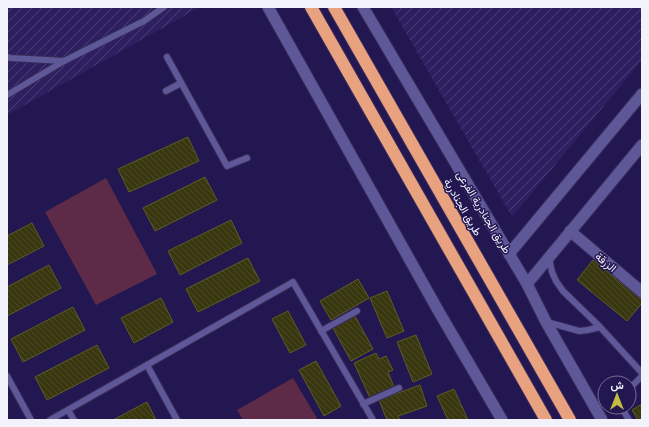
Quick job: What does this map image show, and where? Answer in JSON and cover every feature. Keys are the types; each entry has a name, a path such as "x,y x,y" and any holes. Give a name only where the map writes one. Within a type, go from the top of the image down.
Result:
{"highway":[{"path":"311,7 546,420"},
{"name":"طريق الجنادرية","path":"334,7 570,420"}],"street":[{"path":"268,7 439,312 502,420"},
{"name":"طريق الجنادرية الفرعى","path":"363,7 527,284 546,322 602,420"},
{"path":"509,254 642,94"},
{"path":"527,284 642,145"},
{"name":"الزرقة","path":"570,231 642,292"}],"lane":[{"path":"7,95 64,61 144,21 164,7"},
{"path":"167,56 227,166 247,158"},
{"path":"7,57 64,61"},
{"path":"166,91 181,83"},
{"path":"549,258 552,272 563,291 600,327 642,373"},
{"path":"50,420 293,282 372,420"},
{"path":"321,331 356,311"},
{"path":"546,322 579,331 600,327"},
{"path":"147,365 177,420"},
{"path":"7,376 31,420"},
{"path":"363,404 399,388"},
{"path":"68,410 74,420"}],"shaded area":[{"path":"7,7 200,7 7,115"},
{"path":"391,7 642,7 642,60 512,217"},
{"path":"106,178 157,274 96,305 45,212"},
{"path":"293,378 318,420 243,420 237,410"}],"building":[{"path":"188,137 199,161 129,192 118,169"},
{"path":"205,177 217,200 155,231 143,208"},
{"path":"231,220 242,243 180,275 168,251"},
{"path":"32,223 44,246 7,265 7,236"},
{"path":"248,258 260,281 198,312 186,289"},
{"path":"593,260 642,300 642,303 627,321 577,280"},
{"path":"49,265 61,288 7,316 7,287"},
{"path":"358,279 369,298 331,320 320,301"},
{"path":"387,291 404,331 387,338 370,298"},
{"path":"161,298 173,322 134,343 121,318"},
{"path":"73,307 85,330 23,362 11,339"},
{"path":"288,311 306,345 290,353 272,319"},
{"path":"355,316 373,349 351,361 333,328"},
{"path":"416,335 432,374 413,382 397,342"},
{"path":"97,345 109,368 47,400 35,377"},
{"path":"376,353 379,359 386,356 393,370 388,372 394,387 370,398 354,363"},
{"path":"316,361 341,406 324,416 299,370"},
{"path":"420,385 427,406 398,416 400,420 387,420 379,400"},
{"path":"454,389 468,420 448,420 437,396"},
{"path":"147,402 156,420 113,420"},
{"path":"642,404 642,420 638,420 635,415 637,415 637,407"}]}
